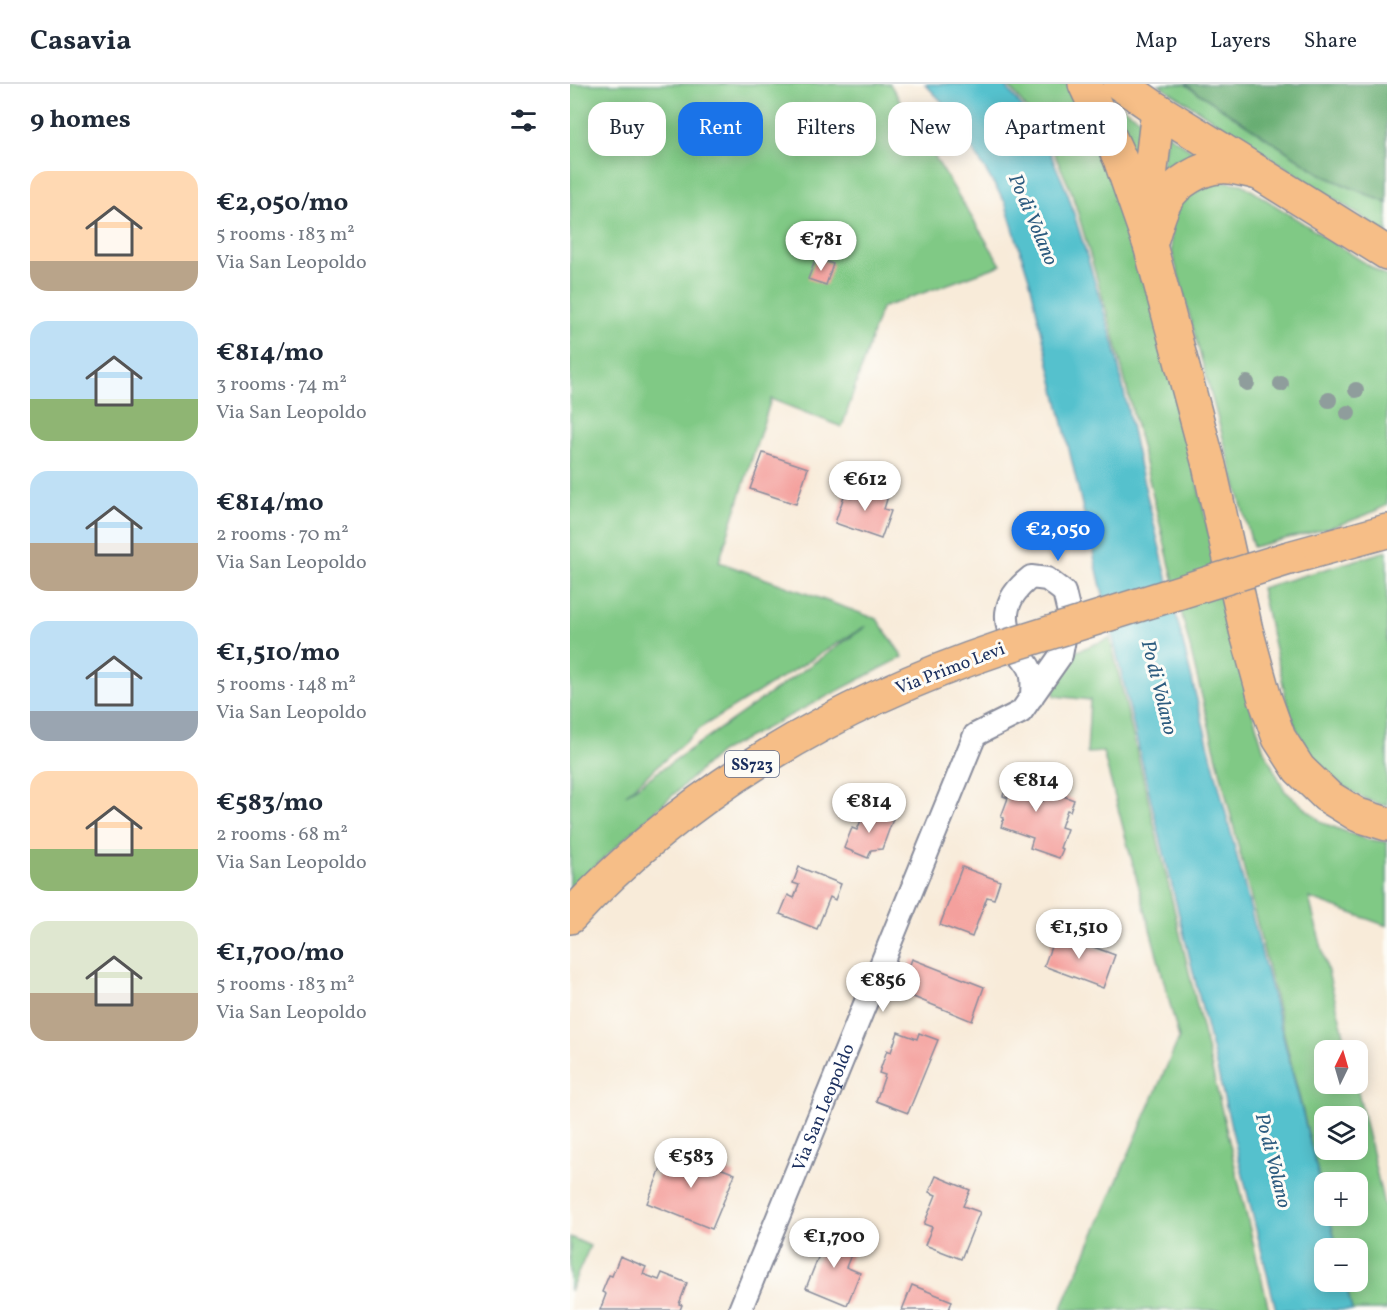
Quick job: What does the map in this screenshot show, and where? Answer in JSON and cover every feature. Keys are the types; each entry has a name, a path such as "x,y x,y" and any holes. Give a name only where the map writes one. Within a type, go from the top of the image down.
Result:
{"main road":[{"path":"1085,84 1120,159 1150,245 1209,465 1246,630 1265,699 1279,738 1299,769 1327,796 1358,815 1387,824"},
{"path":"1120,84 1382,251"},
{"path":"1150,245 1148,195 1158,110"},
{"path":"1150,245 1158,216 1167,198 1183,183 1201,172 1220,167 1258,173"},
{"path":"1342,543 1387,520"},
{"name":"Via Primo Levi","path":"570,917 660,832 711,793 762,758 820,725 891,691 946,667 1001,648 1289,558 1387,531"}],"street":[{"name":"Via San Leopoldo","path":"740,1310 975,735 1021,712 1032,697 1061,655 1068,613 1064,591 1047,579 1031,577 1020,585 1009,601 1006,614 1011,638 1031,670 1032,697"}],"green space":[{"path":"570,84 890,84 901,102 888,102 888,156 934,156 1001,265 881,308 842,427 771,399 719,562 877,619 903,657 720,752 570,889","holes":["865,627 625,795 703,726"]},
{"path":"1007,84 1071,84 1079,102 1021,102"},
{"path":"1158,84 1185,84 1324,176 1387,203 1387,233"},
{"path":"1185,84 1387,84 1387,203 1324,176"},
{"path":"1099,91 1115,102 1103,102"},
{"path":"1127,110 1146,123 1140,192 1125,156"},
{"path":"1167,134 1208,161 1155,206"},
{"path":"1055,156 1103,156 1138,233 1250,705 1263,748 1285,791 1323,823 1365,839 1387,842 1387,926 1309,898 1345,1040 1314,1040 1314,1094 1359,1094 1361,1106 1314,1106 1314,1157 1116,344 1072,193"},
{"path":"1213,180 1242,184 1387,277 1387,505 1338,525 1253,547 1172,252 1170,226 1177,205"},
{"path":"1387,551 1387,806 1371,801 1341,784 1316,759 1297,730 1288,709 1261,588"},
{"path":"1110,638 1269,1310 1061,1310 1179,1038 1103,752 1087,753 1090,700 1055,696 1051,684 1072,653"},
{"path":"1368,1135 1387,1218 1387,1310 1352,1310 1348,1292 1368,1292 1368,1238 1335,1238 1332,1226 1368,1226 1368,1172 1318,1172 1315,1160 1368,1160"},
{"path":"570,1237 590,1246 570,1291"}],"water":[{"name":"Po di Volano","path":"925,84 1004,84 1018,102 984,102 984,156 1051,156 1068,194 1114,345 1140,467 1196,696 1318,1172 1314,1172 1314,1226 1332,1226 1335,1238 1314,1238 1314,1292 1348,1292 1352,1310 1276,1310 1148,788 1030,282 1005,202 972,148 972,102 942,102"}],"building":[{"path":"816,258 833,264 826,285 808,279"},
{"path":"763,453 808,468 796,504 750,489"},
{"path":"856,485 888,496 884,509 891,511 881,539 835,523 844,496 852,498"},
{"path":"1018,770 1045,779 1041,790 1038,789 1032,807 1035,808 1038,799 1043,801 1047,790 1074,800 1070,811 1067,810 1061,827 1067,829 1059,858 1030,848 1033,838 1001,827 1004,818 1001,817 1008,798 1003,796 1009,779 1014,781"},
{"path":"866,808 893,819 882,849 871,850 868,858 844,848 852,828 857,830"},
{"path":"799,867 841,884 835,900 830,897 817,929 780,914 788,895 794,898 799,885 793,883"},
{"path":"962,867 1000,881 994,899 987,897 972,937 940,925"},
{"path":"1056,933 1115,955 1103,988 1044,966"},
{"path":"912,959 984,987 972,1021 906,994 911,980 905,978"},
{"path":"898,1032 917,1039 919,1033 938,1040 908,1113 876,1101 885,1075 879,1073 887,1050 891,1052"},
{"path":"669,1148 695,1158 692,1165 707,1171 710,1164 735,1174 712,1229 647,1203"},
{"path":"936,1176 970,1190 963,1206 980,1212 961,1259 925,1245 932,1227 924,1224 936,1195 929,1192"},
{"path":"822,1229 856,1243 846,1267 860,1273 847,1305 806,1288 823,1245 816,1243"},
{"path":"620,1256 646,1267 643,1274 659,1280 662,1273 687,1283 679,1304 682,1305 680,1310 600,1310 606,1294 602,1292"},
{"path":"912,1285 952,1301 949,1310 902,1310"}]}
